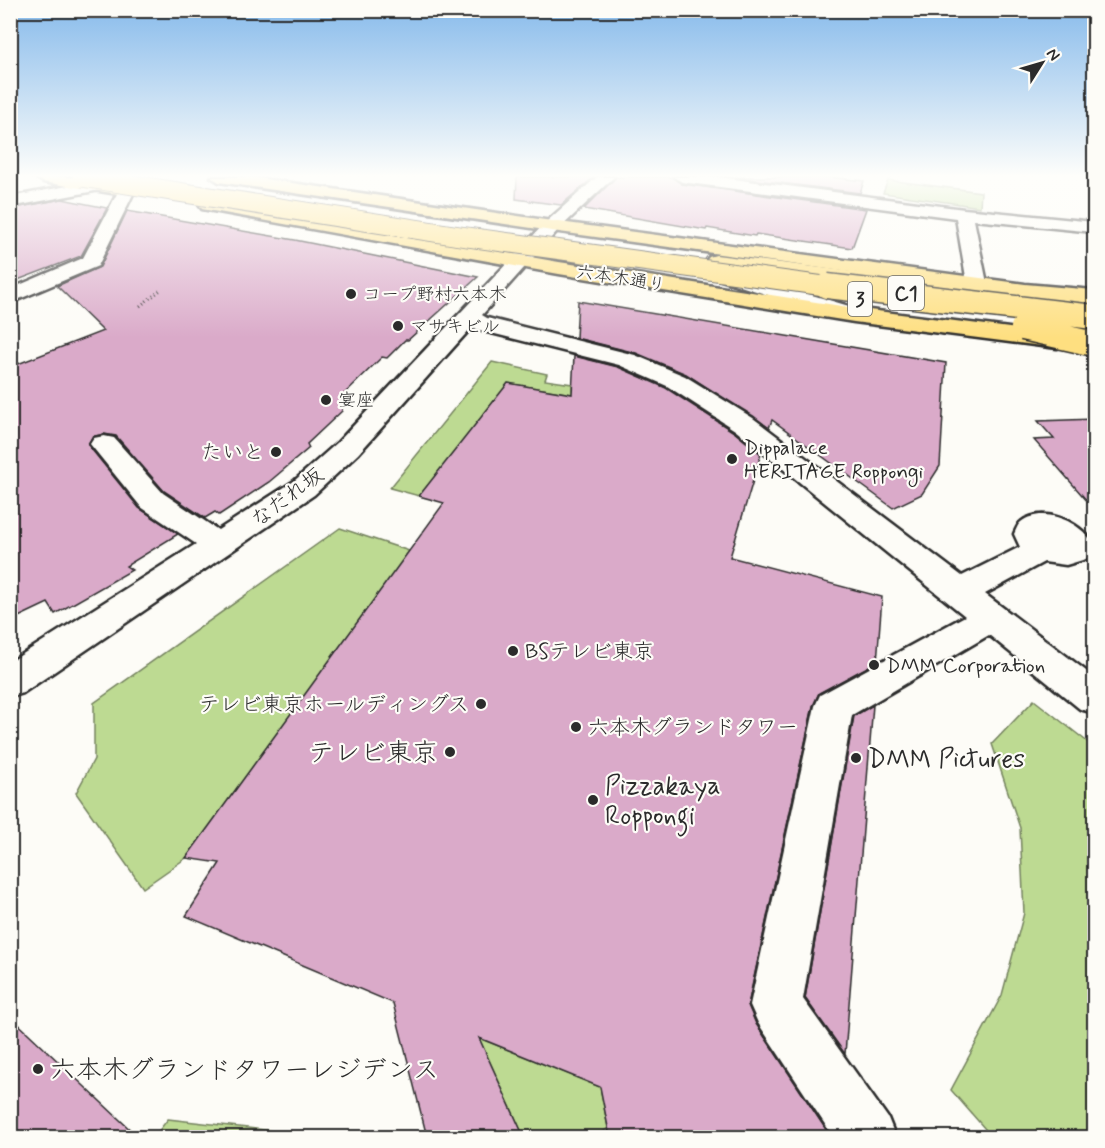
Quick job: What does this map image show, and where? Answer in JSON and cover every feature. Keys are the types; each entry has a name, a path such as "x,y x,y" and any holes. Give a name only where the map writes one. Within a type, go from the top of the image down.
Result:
{"main road":[{"name":"六本木通り","path":"352,231 520,261 854,315 1095,345"},
{"name":"3","path":"416,231 625,261 964,316 1095,345"},
{"name":"3","path":"513,231 716,261 854,278 1095,301"},
{"name":"六本木通り","path":"586,231 977,283 1095,296"},
{"name":"3","path":"625,261 1095,317"},
{"name":"C1","path":"716,261 1002,311 1095,332"}],"street":[{"path":"10,297 91,262 107,231"},
{"name":"なだれ坂","path":"10,682 219,545 313,480 348,448 471,317 548,231"},
{"path":"550,231 549,233 560,243 687,263 854,315"},
{"path":"967,231 977,283"},
{"path":"471,317 479,323 627,360 676,381 744,424 1095,699"},
{"path":"104,444 152,500 219,545"},
{"path":"868,1137 776,1005 834,706 974,605 1042,549"}],"path":[{"path":"140,306 162,289"}],"green space":[{"path":"492,362 547,374 545,380 572,384 572,394 508,383 419,496 390,488"},
{"path":"340,528 409,551 186,858 143,888 76,793 94,759 94,703"},
{"path":"1034,700 1094,747 1094,1137 992,1137 951,1090 1002,995 1024,913 1020,828 992,744"},
{"path":"479,1038 600,1087 608,1128 596,1137 524,1137"},
{"path":"168,1119 327,1137 154,1137"}],"building":[{"path":"10,231 95,231 81,256 10,283"},
{"path":"118,231 240,231 478,277 387,358 382,357 343,395 342,411 307,444 309,448 269,482 219,515 215,512 205,518 164,491 116,436 104,434 92,437 88,445 139,508 178,534 126,566 132,570 55,614 48,603 10,621 10,367 103,331 57,286 100,267"},
{"path":"722,231 858,231 852,248 756,234 755,236"},
{"path":"578,301 946,363 940,466 922,494 893,508 772,420 769,428 686,374 636,353 576,338"},
{"name":"六本木グランドタワー","path":"574,356 618,367 666,388 734,432 761,454 730,557 882,597 877,662 819,693 813,706 748,1005 756,1024 831,1137 610,1137 600,1087 479,1038 524,1137 427,1137 393,1003 186,916 220,863 186,858 444,503 419,496 508,383 572,394"},
{"path":"1095,419 1095,510 1034,440 1054,439 1038,421"},
{"path":"873,705 845,1054 805,998 854,716"},
{"name":"六本木グランドタワーレジデンス","path":"10,1016 138,1137 10,1137"}],"place":[{"name":"コープ野村六本木","path":"351,294"},
{"name":"マサキビル","path":"398,326"},
{"name":"宴座","path":"326,400"},
{"name":"たいと","path":"276,452"},
{"name":"Dippalace HERITAGE Roppongi","path":"732,459"},
{"name":"BSテレビ東京","path":"513,651"},
{"name":"DMM Corporation","path":"874,665"},
{"name":"テレビ東京ホールディングス","path":"481,704"},
{"name":"六本木グランドタワー","path":"576,727"},
{"name":"テレビ東京","path":"450,752"},
{"name":"DMM Pictures","path":"856,758"},
{"name":"Pizzakaya Roppongi","path":"593,800"},
{"name":"六本木グランドタワーレジデンス","path":"38,1069"}]}
